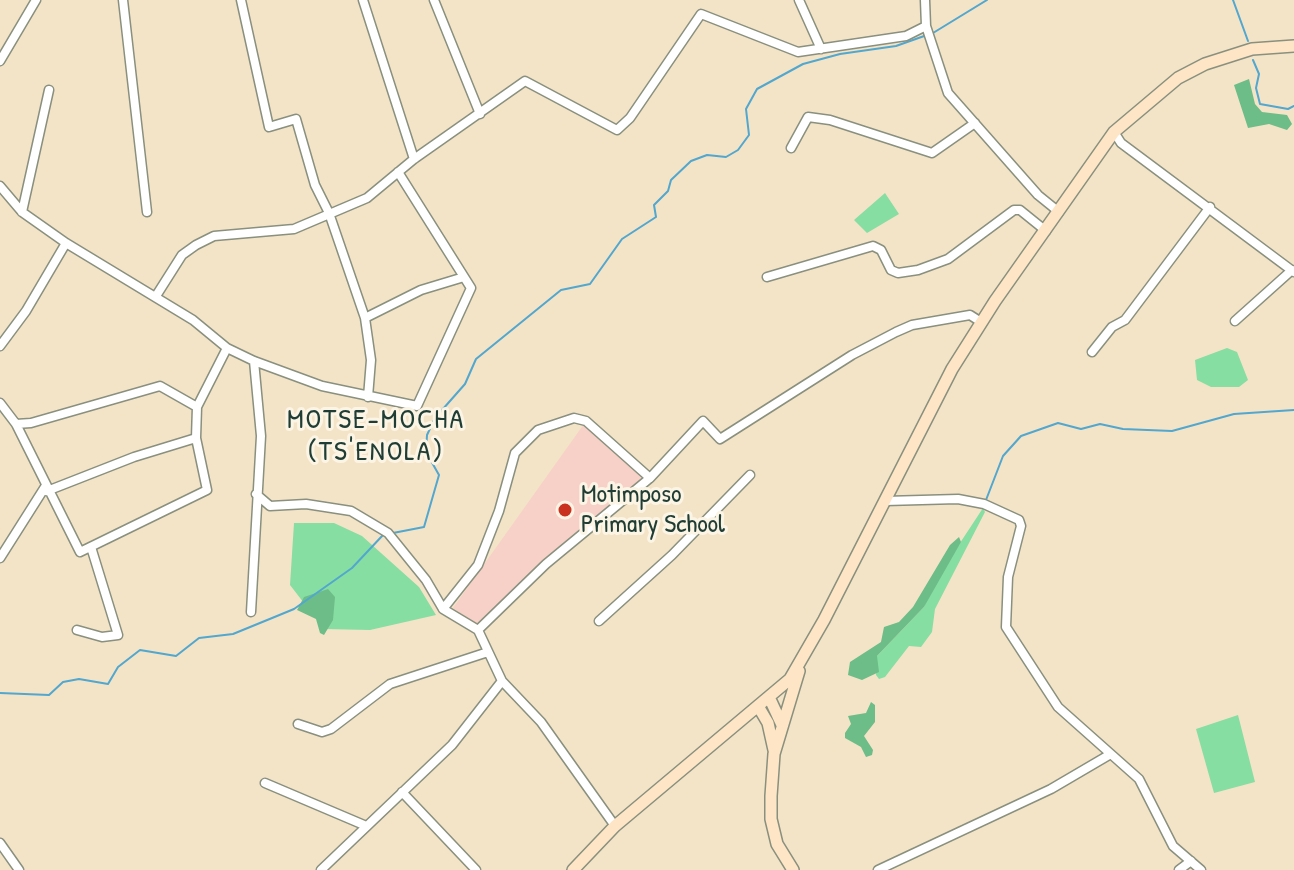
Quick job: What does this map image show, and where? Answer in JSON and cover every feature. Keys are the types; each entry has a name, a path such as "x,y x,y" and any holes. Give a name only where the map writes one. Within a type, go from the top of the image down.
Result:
{"main road":[{"path":"573,870 615,826 790,679 952,369 981,322 1114,132 1178,78 1205,64 1252,49 1294,46"},
{"path":"793,870 777,844 771,819 774,754 802,661"},
{"path":"769,697 780,731"},
{"path":"758,706 768,723 774,754"}],"street":[{"path":"0,61 36,0"},
{"path":"123,0 147,212"},
{"path":"241,0 269,127 296,119 315,185 329,213 365,318 371,360 368,397"},
{"path":"363,0 414,159"},
{"path":"434,0 480,114"},
{"path":"799,0 821,49"},
{"path":"925,0 930,42 948,93 1038,195 1059,212"},
{"path":"156,296 182,255 214,236 294,229 367,198 414,159 525,81 617,130 630,118 701,14 798,52 906,36 927,28"},
{"path":"22,212 49,90"},
{"path":"791,148 808,117 830,120 932,153 975,123"},
{"path":"1114,132 1121,143 1293,271 1235,321"},
{"path":"0,186 22,212 66,243 156,296 227,348 254,361 368,397 417,406 471,288 398,172"},
{"path":"1092,352 1112,327 1125,320 1210,207"},
{"path":"767,277 873,246 881,250 891,270 898,273 918,270 948,259 1014,210 1020,210 1046,231"},
{"path":"0,346 26,311 66,243"},
{"path":"365,318 421,290 464,277"},
{"path":"478,630 546,564 650,478 703,421 720,439 852,355 896,332 912,325 970,315 981,322"},
{"path":"0,403 16,424 80,552 207,490 196,438 197,407 227,348"},
{"path":"251,612 261,420 254,361"},
{"path":"16,424 31,423 160,386 197,407"},
{"path":"443,609 478,565 499,511 515,453 538,430 574,418 586,421 650,478"},
{"path":"0,558 46,489 196,438"},
{"path":"599,621 672,555 750,475"},
{"path":"256,494 270,506 306,504 337,507 363,515 388,533 426,580 443,609 478,630 502,681 541,722 615,826"},
{"path":"885,501 958,499 984,504 1019,520 1021,526 1008,577 1006,627 1058,707 1139,779 1173,846 1201,870"},
{"path":"77,630 102,637 118,635 91,547"},
{"path":"298,724 322,732 331,729 390,684 488,652"},
{"path":"321,870 364,825 452,745 502,681"},
{"path":"878,870 1051,789 1109,755"},
{"path":"265,783 364,825"},
{"path":"402,792 476,870"},
{"path":"0,843 19,870"},
{"path":"1179,870 1191,861"}],"shaded area":[{"name":"Motimposo Primary School","path":"584,424 645,479 478,625 453,608"}],"green space":[{"path":"1249,79 1255,104 1262,112 1287,115 1292,124 1287,130 1269,124 1248,128 1234,85"},
{"path":"885,193 899,214 867,233 854,220"},
{"path":"1227,348 1237,352 1248,380 1239,387 1211,387 1197,380 1195,360"},
{"path":"983,508 985,512 935,609 932,632 921,647 909,646 885,677 879,679 876,675 877,656 924,607 933,584"},
{"path":"294,523 334,523 362,536 419,587 436,615 370,630 324,629 290,585"},
{"path":"959,537 961,542 924,607 877,656 879,672 862,680 848,675 850,662 881,642 884,627 899,622 913,607 950,545"},
{"path":"328,589 335,597 333,620 324,635 320,633 316,619 297,610 304,597"},
{"path":"871,702 875,705 875,722 864,736 873,750 872,755 866,757 861,747 845,738 845,733 851,724 848,716 866,713"},
{"path":"1238,715 1255,782 1214,793 1196,729"}],"waterway":[{"path":"933,33 987,0"},
{"path":"1233,0 1248,41"},
{"path":"393,533 424,527 439,475 426,452 427,435 435,418 465,384 476,359 561,290 590,284 622,239 656,217 654,205 668,191 671,180 691,161 707,155 726,157 738,150 749,135 746,109 757,89 803,64 840,54 896,46 927,35"},
{"path":"1253,60 1259,74 1256,88 1260,104 1288,109 1294,106"},
{"path":"986,500 1003,456 1021,436 1058,423 1081,429 1100,424 1123,429 1172,431 1234,414 1294,410"},
{"path":"0,693 49,695 63,682 79,679 108,684 118,667 140,650 176,656 199,638 233,634 294,609 352,568 383,535"}],"place":[{"name":"Motimposo Primary School","path":"565,510"}],"district":[{"name":"MOTSE-MOCHA (TS'ENOLA)","path":"376,437"}]}
